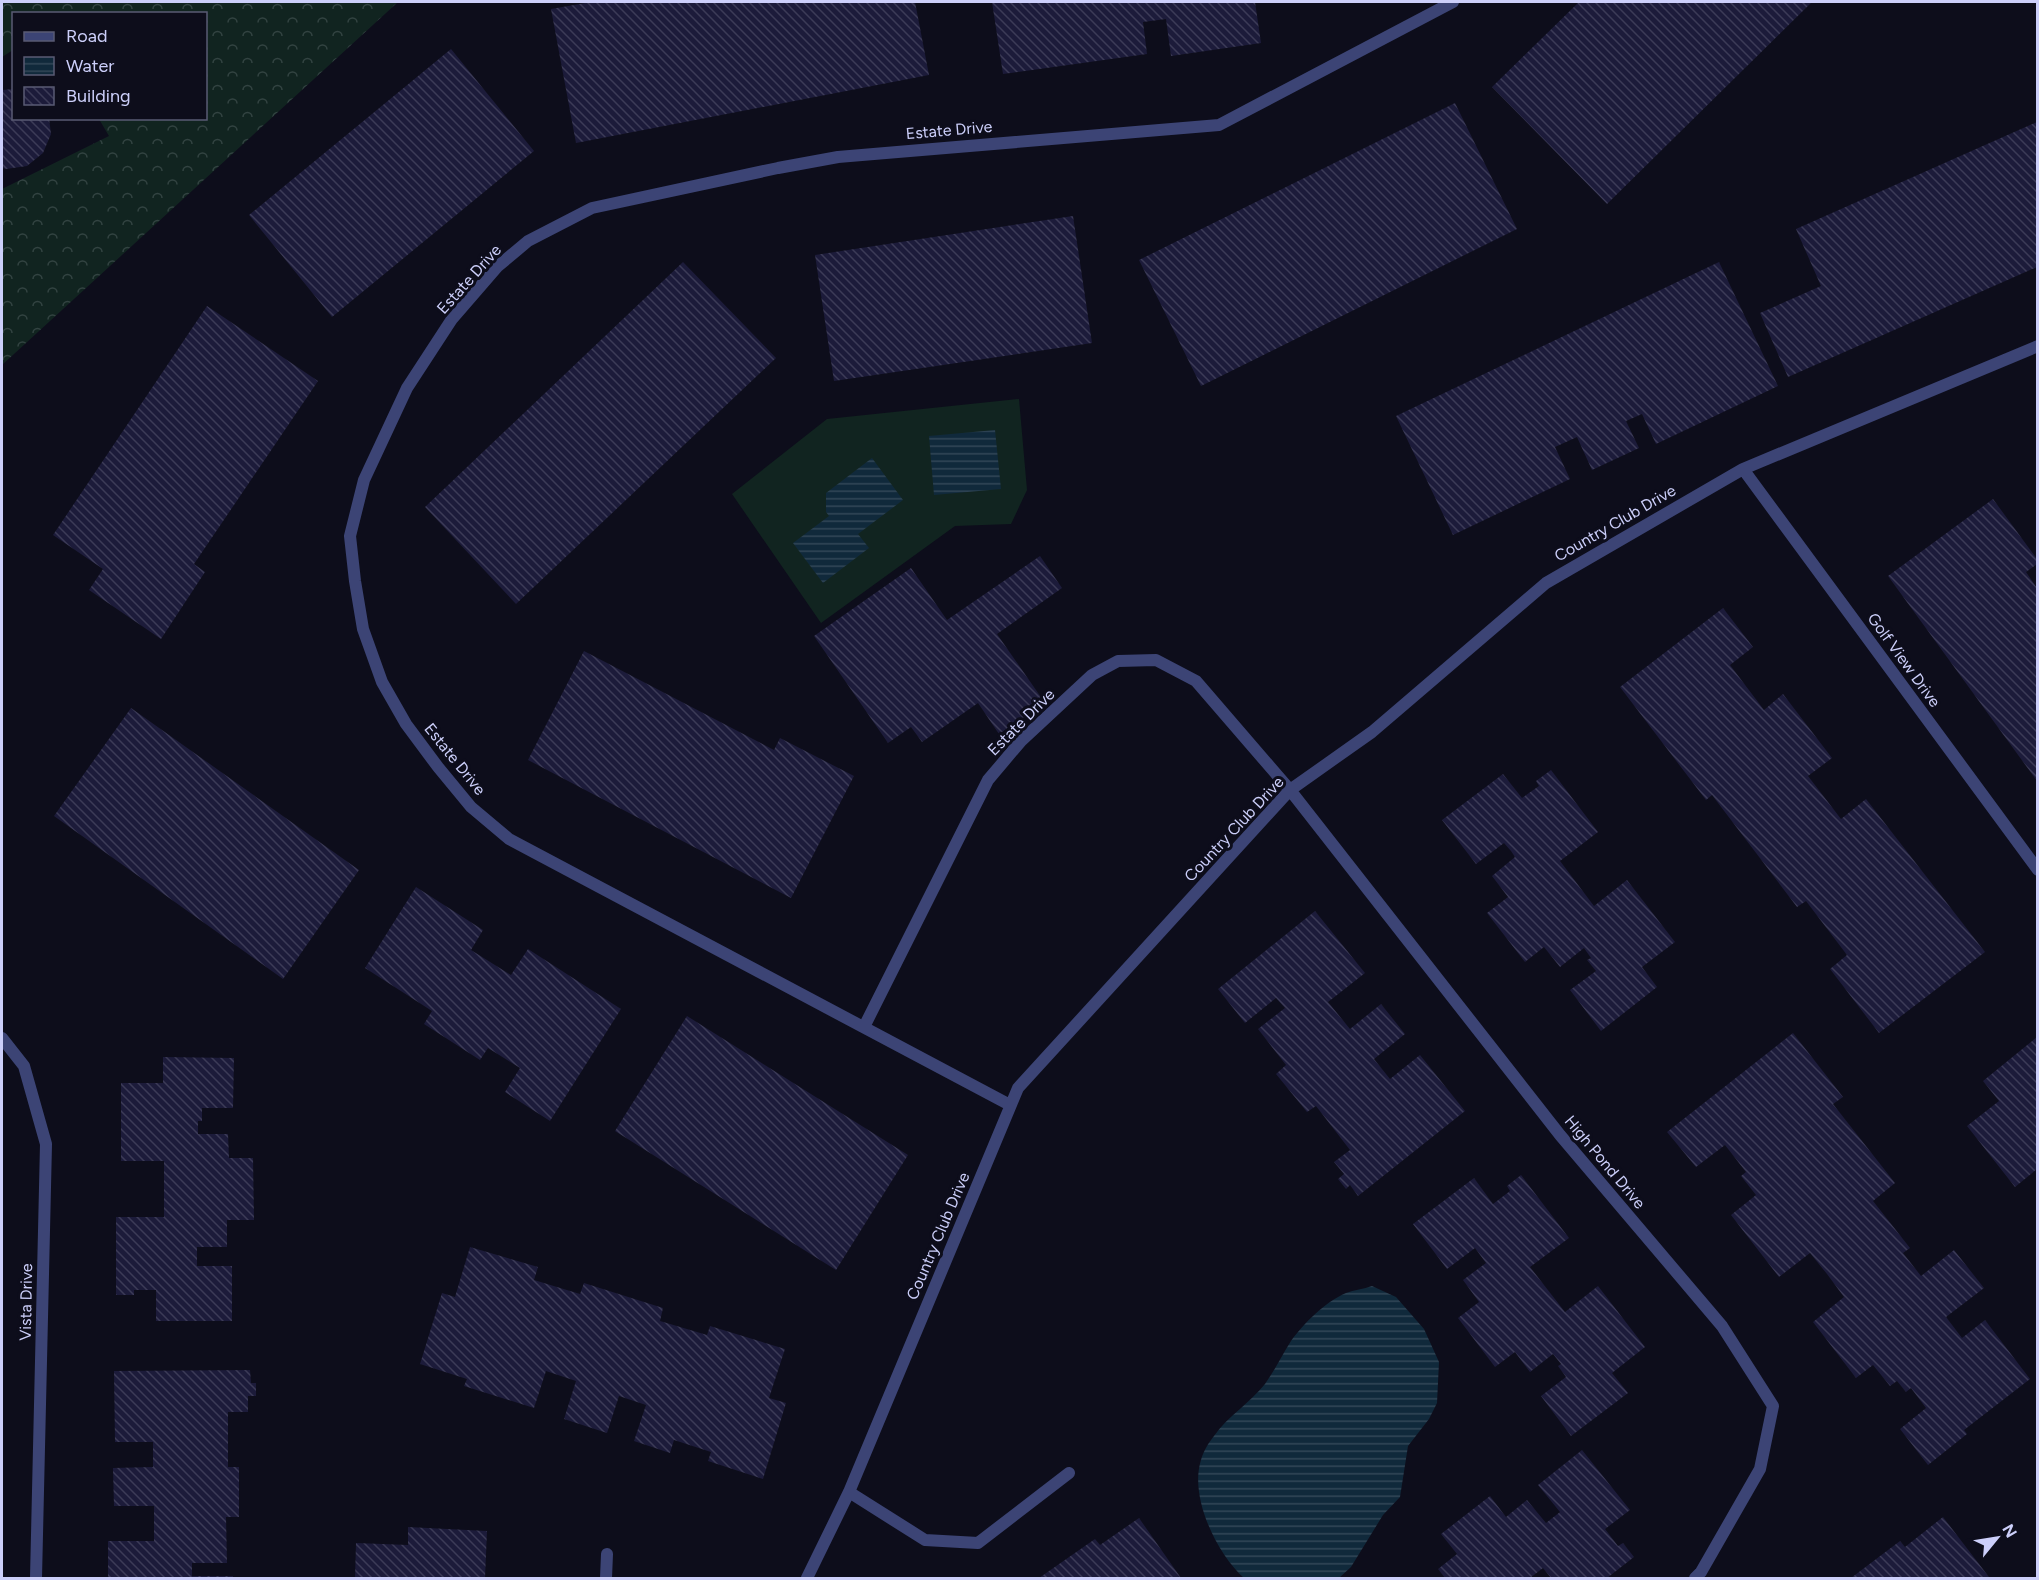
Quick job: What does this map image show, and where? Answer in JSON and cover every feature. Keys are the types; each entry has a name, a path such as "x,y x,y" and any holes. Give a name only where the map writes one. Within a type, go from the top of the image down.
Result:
{"street":[{"name":"Estate Drive","path":"1010,1105 509,839 471,807 406,724 382,682 363,629 354,581 350,536 364,480 407,388 452,319 497,267 528,241 592,208 838,157 1219,125 1453,2"},
{"name":"Country Club Drive","path":"807,1578 849,1492 1018,1088 1290,790 1372,732 1546,583 1743,469 2037,346"},
{"name":"Golf View Drive","path":"1743,469 2037,870"},
{"name":"Estate Drive","path":"864,1026 988,780 1021,741 1092,675 1118,661 1156,660 1196,681 1290,790"},
{"name":"High Pond Drive","path":"1290,790 1560,1135 1722,1326 1773,1406 1760,1469 1701,1572 1695,1578"},
{"name":"Vista Drive","path":"2,1038 24,1066 46,1144 36,1578"},
{"path":"849,1492 925,1540 978,1543 1069,1473"},
{"path":"606,1578 607,1554"}],"green space":[{"path":"2,2 398,2 2,365 2,189 109,136 100,120 207,120 207,12 12,12 12,51 2,57"},
{"path":"1019,399 1027,490 1011,524 955,526 821,623 732,494 827,419"}],"water":[{"path":"995,430 1001,489 934,495 929,436"},
{"path":"872,458 903,500 858,534 869,548 823,583 793,543 829,516 826,512 826,493"},
{"path":"1372,1286 1396,1297 1424,1329 1439,1362 1437,1403 1429,1419 1408,1446 1400,1497 1383,1515 1351,1567 1339,1578 1244,1578 1224,1555 1215,1540 1202,1507 1198,1475 1203,1454 1220,1429 1265,1384 1291,1341 1309,1320 1338,1297"}],"building":[{"path":"591,2 915,2 929,75 576,143 551,9"},
{"path":"992,2 1255,2 1261,43 1171,56 1166,19 1143,22 1147,54 1003,74"},
{"path":"1579,2 1812,2 1607,204 1492,87"},
{"path":"451,49 534,151 332,317 249,215"},
{"path":"12,89 12,120 49,120 51,134 43,153 27,166 2,168 2,90"},
{"path":"1455,103 1517,229 1201,386 1139,260"},
{"path":"2037,122 2037,267 1788,377 1760,313 1821,286 1796,229"},
{"path":"1073,216 1092,343 834,381 815,255"},
{"path":"683,262 776,358 516,604 425,507"},
{"path":"1719,262 1778,386 1656,444 1642,414 1626,421 1639,448 1592,470 1577,437 1555,447 1570,479 1453,535 1396,416"},
{"path":"207,306 318,381 194,564 205,572 161,639 89,590 103,569 53,535"},
{"path":"1993,499 2037,559 2037,564 2026,572 2037,588 2037,781 1888,576"},
{"path":"1040,556 1062,588 997,634 1045,703 999,734 978,703 922,742 911,727 888,743 814,636 911,568 947,620"},
{"path":"1723,608 1753,647 1730,665 1764,710 1783,694 1832,758 1808,776 1841,819 1866,799 1985,952 1879,1033 1830,969 1847,955 1806,901 1797,907 1712,795 1706,800 1620,687"},
{"path":"584,651 774,750 780,738 854,776 791,898 528,760"},
{"path":"131,708 359,870 283,979 54,816"},
{"path":"1551,770 1598,832 1560,861 1594,906 1627,880 1675,942 1642,967 1657,987 1601,1031 1570,990 1596,971 1587,960 1591,958 1584,948 1560,967 1544,947 1525,962 1487,913 1508,897 1492,876 1515,857 1511,851 1504,843 1476,864 1442,820 1503,774 1522,798 1539,786 1536,781"},
{"path":"416,887 483,930 471,950 511,975 528,949 621,1009 550,1121 505,1092 520,1068 488,1048 480,1060 424,1024 432,1011 365,968"},
{"path":"1315,911 1365,973 1328,1002 1350,1029 1381,1004 1405,1034 1374,1059 1390,1079 1420,1055 1465,1111 1358,1196 1350,1185 1346,1189 1338,1179 1344,1174 1334,1162 1350,1150 1316,1106 1307,1112 1276,1074 1286,1065 1258,1029 1285,1008 1276,998 1245,1023 1218,989"},
{"path":"687,1016 908,1155 836,1270 615,1131"},
{"path":"1793,1033 1843,1097 1833,1104 1895,1183 1873,1201 1910,1248 1903,1253 1921,1276 1954,1250 1984,1288 1946,1317 1962,1338 1985,1320 2030,1379 1964,1430 1967,1434 1928,1465 1900,1429 1926,1408 1911,1388 1906,1392 1897,1381 1890,1386 1873,1365 1856,1378 1813,1322 1844,1297 1827,1274 1810,1253 1779,1277 1731,1215 1756,1195 1741,1176 1746,1172 1725,1145 1696,1167 1667,1132"},
{"path":"2037,1037 2037,1169 2015,1187 1967,1126 1999,1101 1983,1081"},
{"path":"163,1057 234,1058 233,1108 202,1108 202,1121 198,1121 198,1134 228,1134 229,1158 253,1158 254,1220 227,1220 227,1247 197,1247 197,1266 232,1266 232,1321 156,1321 156,1290 134,1290 134,1295 116,1295 116,1217 164,1217 164,1161 121,1161 121,1083 163,1083"},
{"path":"1521,1175 1569,1238 1530,1267 1565,1312 1598,1286 1645,1347 1612,1373 1628,1393 1571,1436 1541,1396 1566,1377 1558,1366 1561,1364 1553,1354 1530,1372 1515,1352 1495,1367 1458,1318 1479,1302 1463,1280 1486,1263 1475,1248 1447,1269 1413,1224 1474,1178 1493,1204 1510,1191 1507,1186"},
{"path":"470,1247 538,1267 534,1280 580,1294 584,1283 663,1308 660,1321 707,1335 710,1326 785,1349 769,1398 786,1403 763,1479 708,1461 711,1452 674,1440 670,1453 634,1441 646,1405 619,1396 607,1433 564,1419 576,1381 546,1371 534,1408 464,1386 467,1379 420,1364 442,1293 455,1297"},
{"path":"250,1370 251,1383 256,1383 256,1396 248,1396 248,1412 228,1412 228,1467 239,1467 239,1517 226,1517 227,1563 192,1563 192,1576 233,1576 233,1578 108,1578 108,1541 154,1541 154,1506 114,1506 113,1468 153,1467 153,1442 115,1442 114,1371"},
{"path":"1582,1450 1630,1510 1605,1529 1618,1546 1623,1543 1634,1557 1607,1578 1551,1578 1543,1568 1530,1578 1445,1578 1438,1569 1457,1554 1441,1534 1490,1496 1506,1517 1527,1500 1546,1523 1560,1512 1538,1485"},
{"path":"1943,1517 1989,1577 1851,1578 1900,1541 1905,1547"},
{"path":"1139,1518 1181,1578 1039,1578 1095,1539 1100,1545"},
{"path":"408,1527 487,1531 485,1578 355,1578 356,1543 408,1545"}]}
